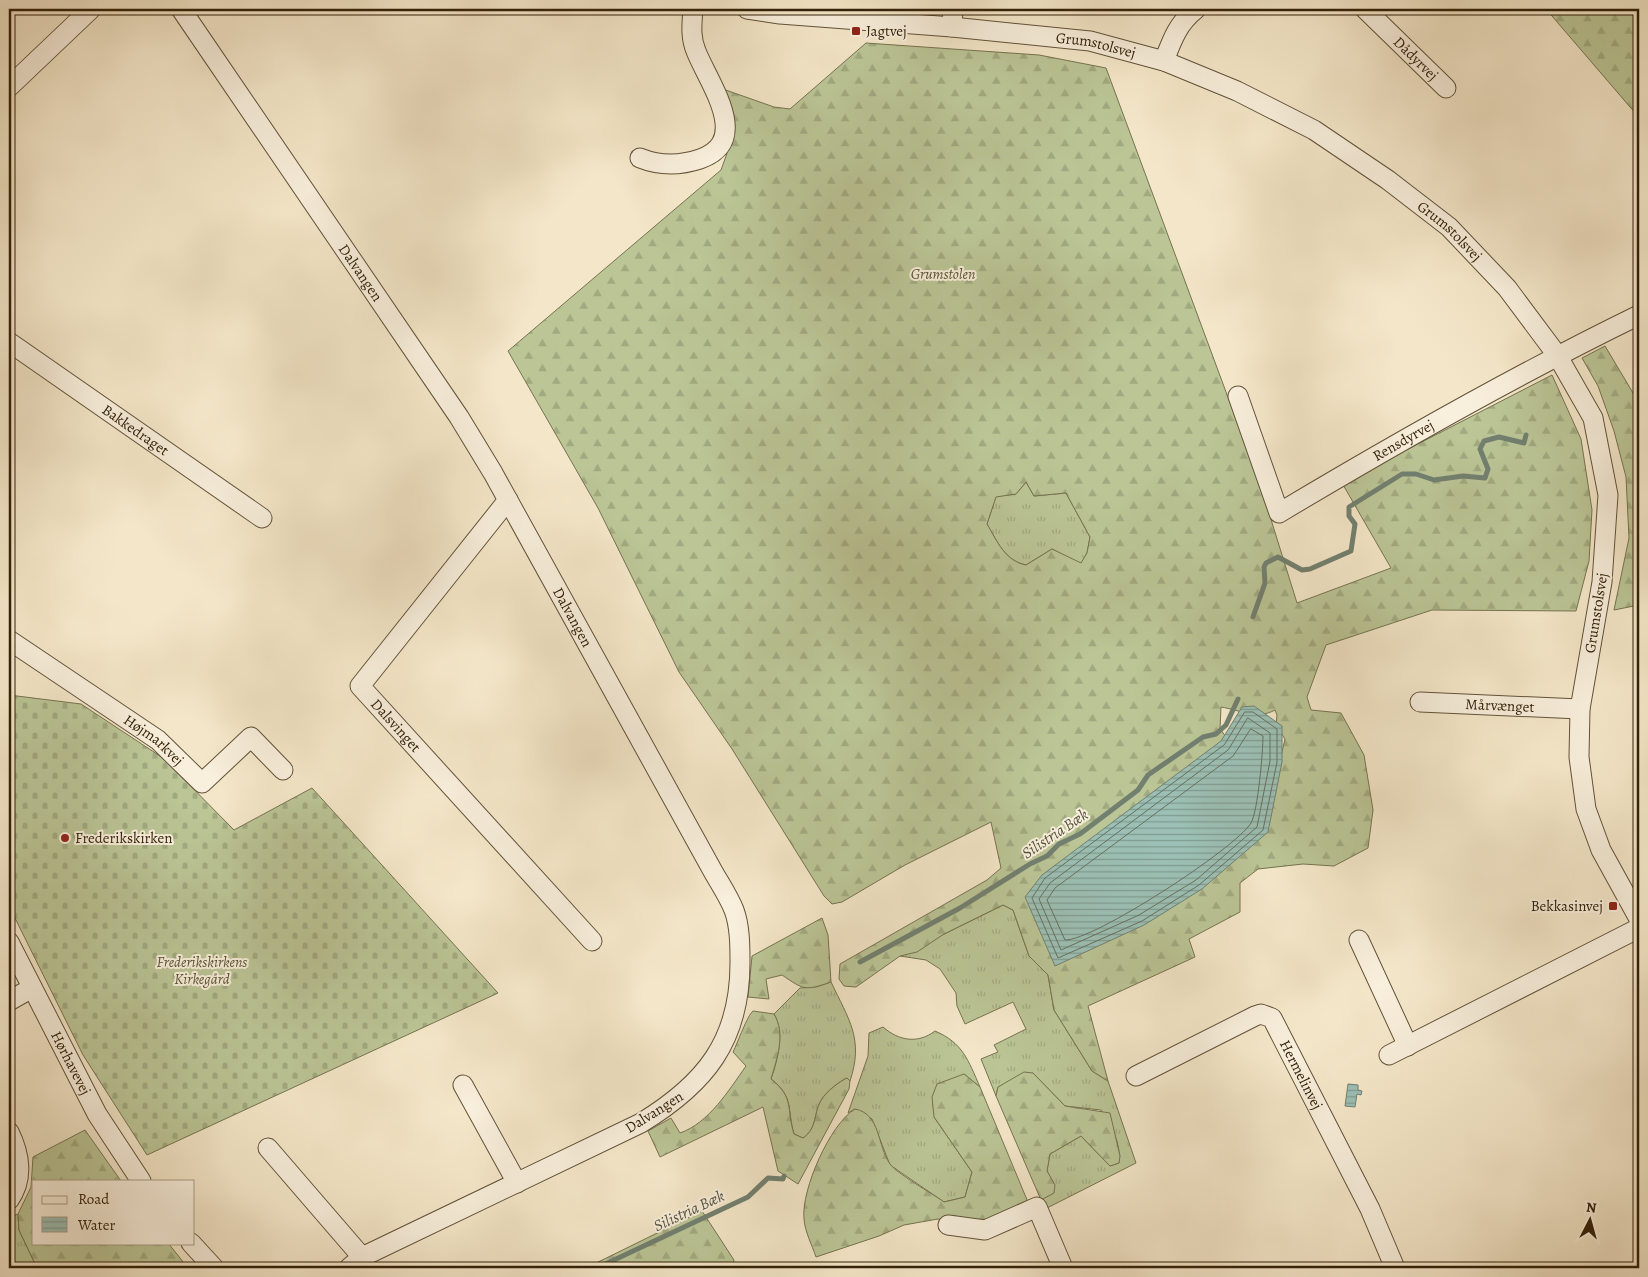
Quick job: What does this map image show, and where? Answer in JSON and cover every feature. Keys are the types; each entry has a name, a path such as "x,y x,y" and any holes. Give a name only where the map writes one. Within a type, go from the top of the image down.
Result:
{"street":[{"path":"13,76 91,9"},
{"name":"Dalvangen","path":"181,9 442,389 508,500 734,911 740,946 740,978 729,1031 717,1055 694,1086 663,1110 641,1123 355,1262 268,1148"},
{"path":"640,158 652,163 683,165 708,157 720,144 727,128 724,114 707,70 696,50 691,29 693,9"},
{"name":"Grumstolsvej","path":"748,9 780,14 953,18 1090,41 1164,61 1237,91 1314,130 1388,180 1449,226 1507,288 1558,355 1593,418 1608,496 1602,582 1580,708 1579,757 1586,809 1601,850 1639,919"},
{"path":"1164,61 1175,32 1181,22 1196,9"},
{"name":"Dådyrvej","path":"1365,9 1446,88"},
{"name":"Rensdyrvej","path":"1238,396 1279,513 1353,468 1558,355 1639,315"},
{"name":"Bakkedraget","path":"9,342 262,518"},
{"name":"Dalsvinget","path":"508,500 360,686 592,941"},
{"name":"Højmarkvej","path":"9,640 158,740 202,783 251,737 283,770"},
{"name":"Mårvænget","path":"1420,702 1580,708"},
{"path":"1389,1055 1639,928"},
{"path":"1359,940 1408,1046"},
{"name":"Hørhavevej","path":"9,942 97,1114 140,1180"},
{"path":"9,1001 32,988"},
{"name":"Hermelinvej","path":"1136,1076 1255,1016 1261,1014 1272,1018 1370,1209 1395,1268"},
{"path":"463,1085 517,1183"},
{"path":"9,1132 18,1157 19,1176 9,1200"},
{"path":"948,1225 984,1230 1037,1208 1063,1268"},
{"path":"192,1244 214,1268"}],"green space":[{"path":"1546,9 1639,9 1639,117 1630,107"},
{"name":"Grumstolen","path":"866,43 1039,55 1106,68 1259,481 1297,603 1391,568 1342,483 1552,375 1581,439 1592,510 1589,561 1576,611 1432,610 1326,645 1307,697 1311,710 1341,713 1364,755 1373,810 1368,848 1334,866 1303,864 1258,869 1240,883 1240,912 1189,939 1195,957 1088,1006 1108,1081 1092,1071 1054,1010 1048,975 1029,956 1013,910 1003,905 944,934 917,952 900,956 856,987 844,986 839,979 840,964 987,880 1001,868 991,822 905,865 842,902 832,904 824,896 732,749 679,672 598,508 508,351 721,170 734,134 720,88 774,107 790,109","holes":["1026,482 1034,496 1066,493 1090,537 1087,553 1081,563 1052,549 1026,565 1012,559 1002,549 987,524 996,497 1016,494","1221,707 1255,714 1268,713 1275,710 1277,715 1276,726 1285,739 1279,765 1259,780 1220,729"]},
{"path":"1605,346 1639,403 1639,605 1614,610 1629,538 1626,477 1614,431 1598,386 1582,358"},
{"path":"1026,482 1034,496 1066,493 1090,537 1087,553 1081,564 1052,549 1026,565 1012,559 1002,549 987,524 996,496 1016,494"},
{"name":"Frederikskirkens Kirkegård","path":"9,695 81,704 163,758 234,830 312,788 498,993 147,1155 83,1055 9,906"},
{"path":"1003,905 1013,910 1029,956 1048,975 1054,1010 1092,1071 1108,1081 1136,1163 1045,1209 1041,1200 1053,1183 1047,1171 1050,1154 1081,1136 1110,1166 1119,1163 1119,1148 1109,1122 1101,1110 1065,1106 1033,1073 998,1087 996,1096 981,1059 998,1052 994,1045 1026,1029 1013,1002 965,1024 957,1006 956,993 940,969 926,960 900,956"},
{"path":"822,918 828,935 831,982 805,988 782,975 766,979 769,999 748,997 752,956"},
{"path":"831,982 849,1019 855,1041 854,1066 850,1081 847,1078 844,1079 824,1096 819,1104 811,1130 803,1138 794,1134 787,1098 771,1079 780,1038 774,1014 800,988 816,987"},
{"path":"753,1011 774,1014 778,1022 780,1038 771,1079 779,1086 787,1098 794,1134 803,1138 808,1134 813,1125 819,1104 824,1096 844,1079 847,1078 850,1081 849,1089 798,1184 778,1171 763,1107 660,1157 648,1131 671,1118 680,1133 700,1122 718,1105 746,1066 733,1052"},
{"path":"883,1027 895,1035 909,1039 922,1038 935,1031 952,1041 964,1053 972,1069 980,1087 964,1074 934,1117 972,1172 965,1197 944,1202 890,1165 872,1119 855,1109 848,1113 868,1056 869,1033"},
{"path":"1024,1072 1033,1073 1065,1106 1110,1113 1120,1156 1119,1163 1110,1166 1081,1136 1050,1154 1047,1171 1055,1185 1054,1193 1041,1200 996,1096 998,1087"},
{"path":"964,1074 980,1087 1030,1207 984,1224 938,1219 904,1225 879,1236 816,1257 807,1234 804,1219 807,1192 812,1175 827,1143 836,1128 855,1109 870,1117 886,1157 899,1173 944,1202 965,1197 972,1172 934,1117 932,1097 937,1084"},
{"path":"85,1130 120,1180 32,1180 32,1244 169,1244 188,1268 37,1268 19,1230 18,1214 31,1187 33,1157"},
{"path":"702,1211 734,1260 732,1268 586,1268"},
{"path":"18,1214 19,1230 37,1268 9,1268 9,1218"}],"water":[{"path":"1254,706 1282,726 1282,762 1268,832 1202,889 1144,925 1055,966 1025,897 1042,875 1221,741 1242,707"},
{"path":"1348,1084 1358,1085 1358,1090 1362,1091 1361,1095 1357,1094 1355,1107 1345,1106"}],"waterway":[{"name":"Silistria Bæk","path":"1253,617 1265,583 1264,567 1266,563 1278,557 1302,570 1310,569 1351,551 1355,524 1349,516 1349,507 1402,474 1416,474 1434,480 1463,476 1485,478 1488,469 1480,449 1484,441 1499,437 1524,443 1526,435"},
{"name":"Silistria Bæk","path":"860,962 960,908 1030,864 1047,856 1059,844 1080,834 1138,790 1148,775 1203,737 1216,734 1226,725 1238,699"},
{"name":"Silistria Bæk","path":"597,1268 748,1197 768,1178 783,1179 784,1176"}],"place":[{"name":"Jagtvej","path":"856,31"},
{"name":"Frederikskirken","path":"65,838"},
{"name":"Bekkasinvej","path":"1613,906"}]}
